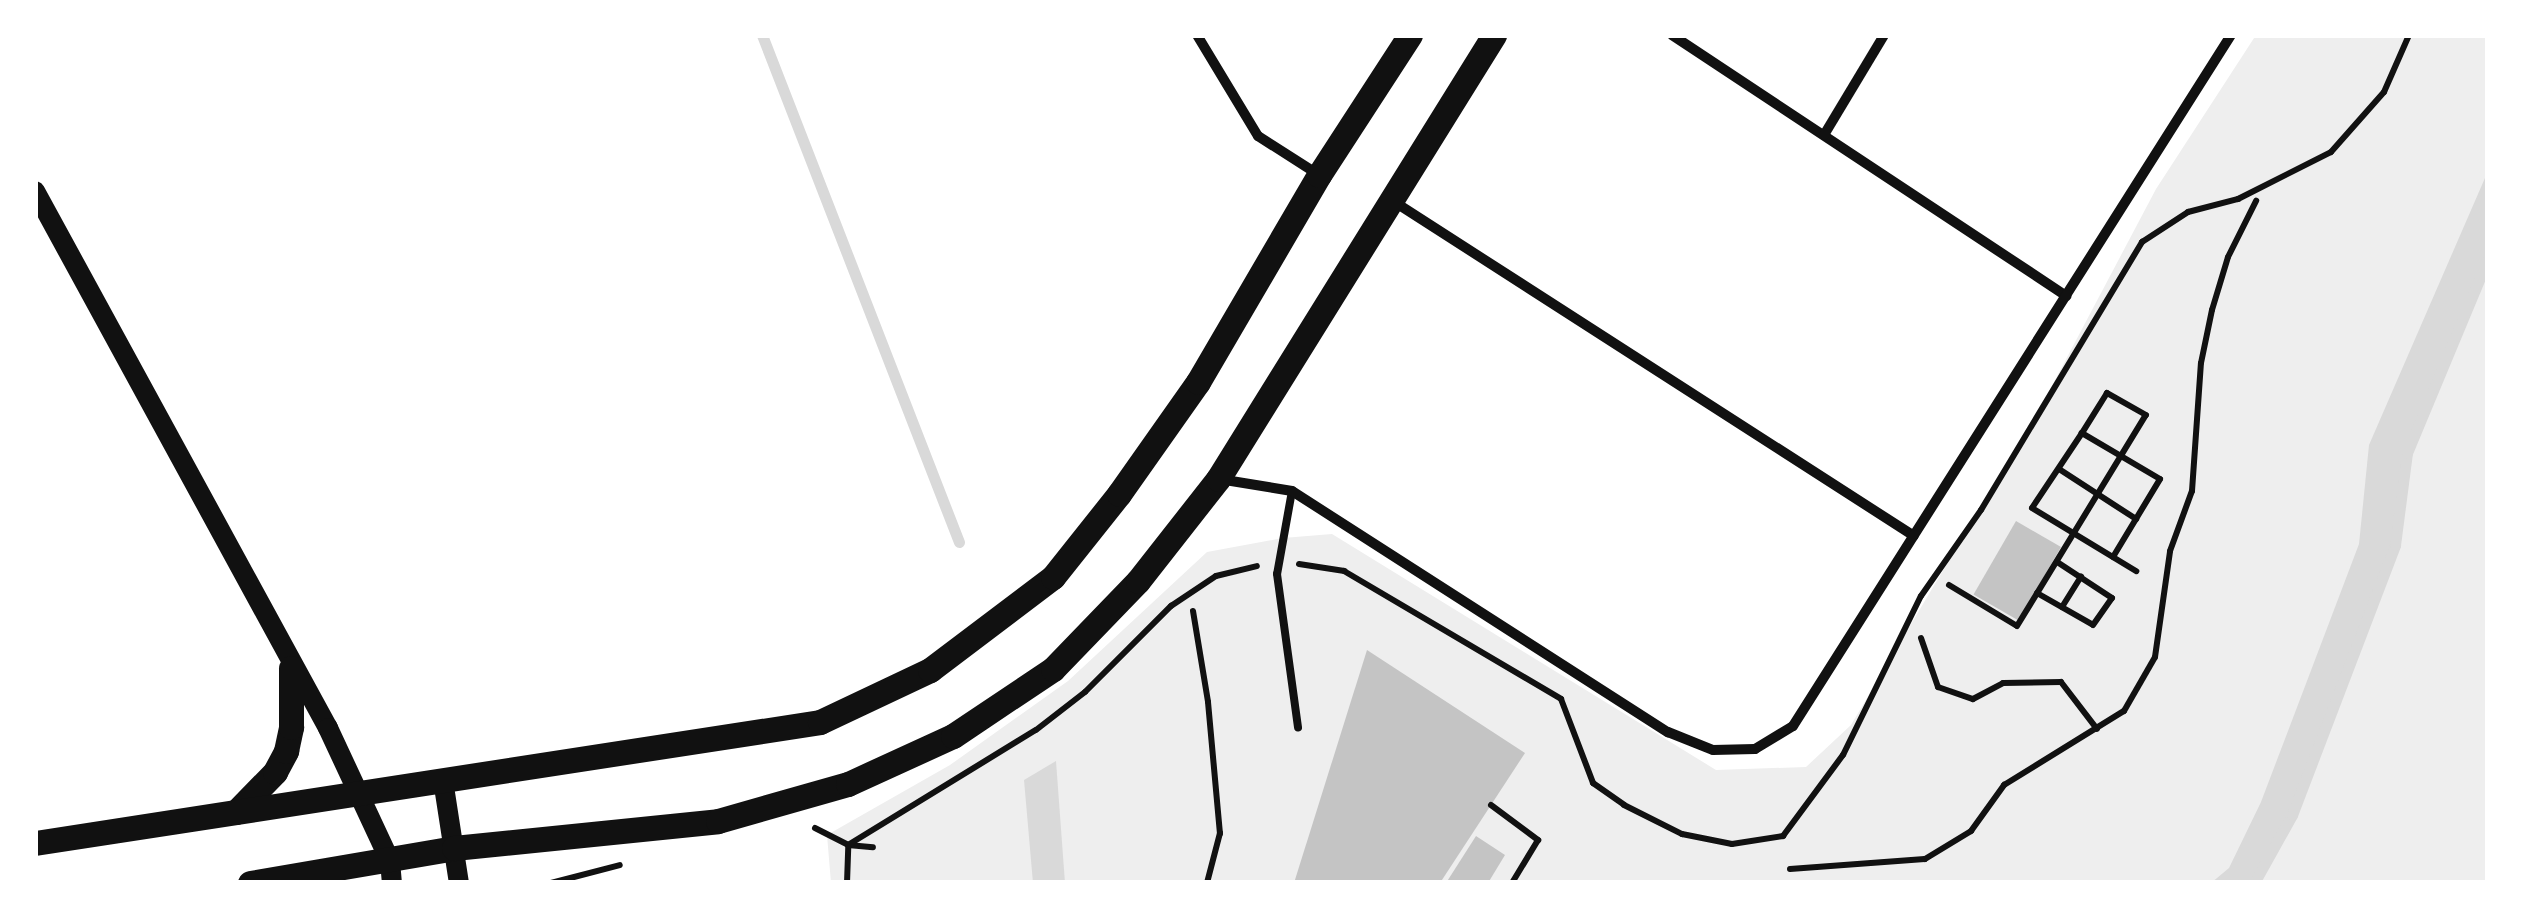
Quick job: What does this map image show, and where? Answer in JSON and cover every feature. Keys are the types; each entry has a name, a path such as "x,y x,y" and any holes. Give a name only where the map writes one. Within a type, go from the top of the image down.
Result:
{"main road":[{"path":"35,843 820,722 930,670 1053,577 1119,494 1198,382 1320,175 1410,35"},
{"path":"250,883 390,872 454,848 718,821 848,784 953,736 1053,669 1138,581 1218,480 1494,35"},
{"path":"35,191 291,668 328,728 360,792 390,872"},
{"path":"236,812 276,772 286,751 291,726 291,668"},
{"path":"444,780 459,883"}],"street":[{"path":"1197,35 1258,136 1320,175"},
{"path":"1672,35 2066,296"},
{"path":"1824,135 1884,35"},
{"path":"1218,480 1292,491 1668,732 1712,750 1755,748 1794,726 2231,35"},
{"path":"1392,200 1914,536"}],"lane":[{"path":"1292,491 1277,574 1298,728"}],"path":[{"path":"847,883 848,845 1036,730 1085,692 1171,606 1216,576 1279,561 1344,571 1560,699 1593,783 1624,804 1682,834 1716,841 1743,844 1783,836 1843,755 1922,596 1981,510 2142,242 2188,212 2238,199 2331,152 2384,92 2409,35"},
{"path":"1790,869 1926,859 1971,830 2004,784 2124,711 2155,657 2170,551 2192,491 2201,363 2212,310 2228,257 2256,201"},
{"path":"1949,584 2017,626 2057,562 2074,534 2121,456 2146,414 2107,393 2032,508 2074,534 2136,571"},
{"path":"2082,433 2160,479 2113,557"},
{"path":"2059,469 2136,519"},
{"path":"2037,593 2093,625 2112,598 2057,562"},
{"path":"2062,607 2080,578"},
{"path":"1192,612 1208,702 1220,833 1207,883"},
{"path":"1921,638 1938,687 1973,699 2004,683 2060,682 2097,729"},
{"path":"1491,805 1538,840 1512,883"}],"shaded area":[{"path":"2256,35 2488,35 2488,883 831,883 827,835 950,765 1068,681 1207,552 1283,538 1332,534 1716,770 1806,767 1851,725 2045,399 2156,189"},
{"path":"2488,171 2488,258 2407,453 2395,545 2292,815 2254,883 2211,883 2229,868 2261,802 2359,544 2369,445"},
{"path":"1056,761 1065,883 1033,883 1024,780"}],"building":[{"path":"2016,521 2061,547 2019,621 1974,595"},
{"path":"1367,650 1525,753 1440,883 1294,883"},
{"path":"1476,836 1505,855 1488,883 1446,883"}],"waterway":[{"path":"762,35 959,542"},
{"path":"2254,883 2292,815 2395,545 2407,453 2488,258"}]}
